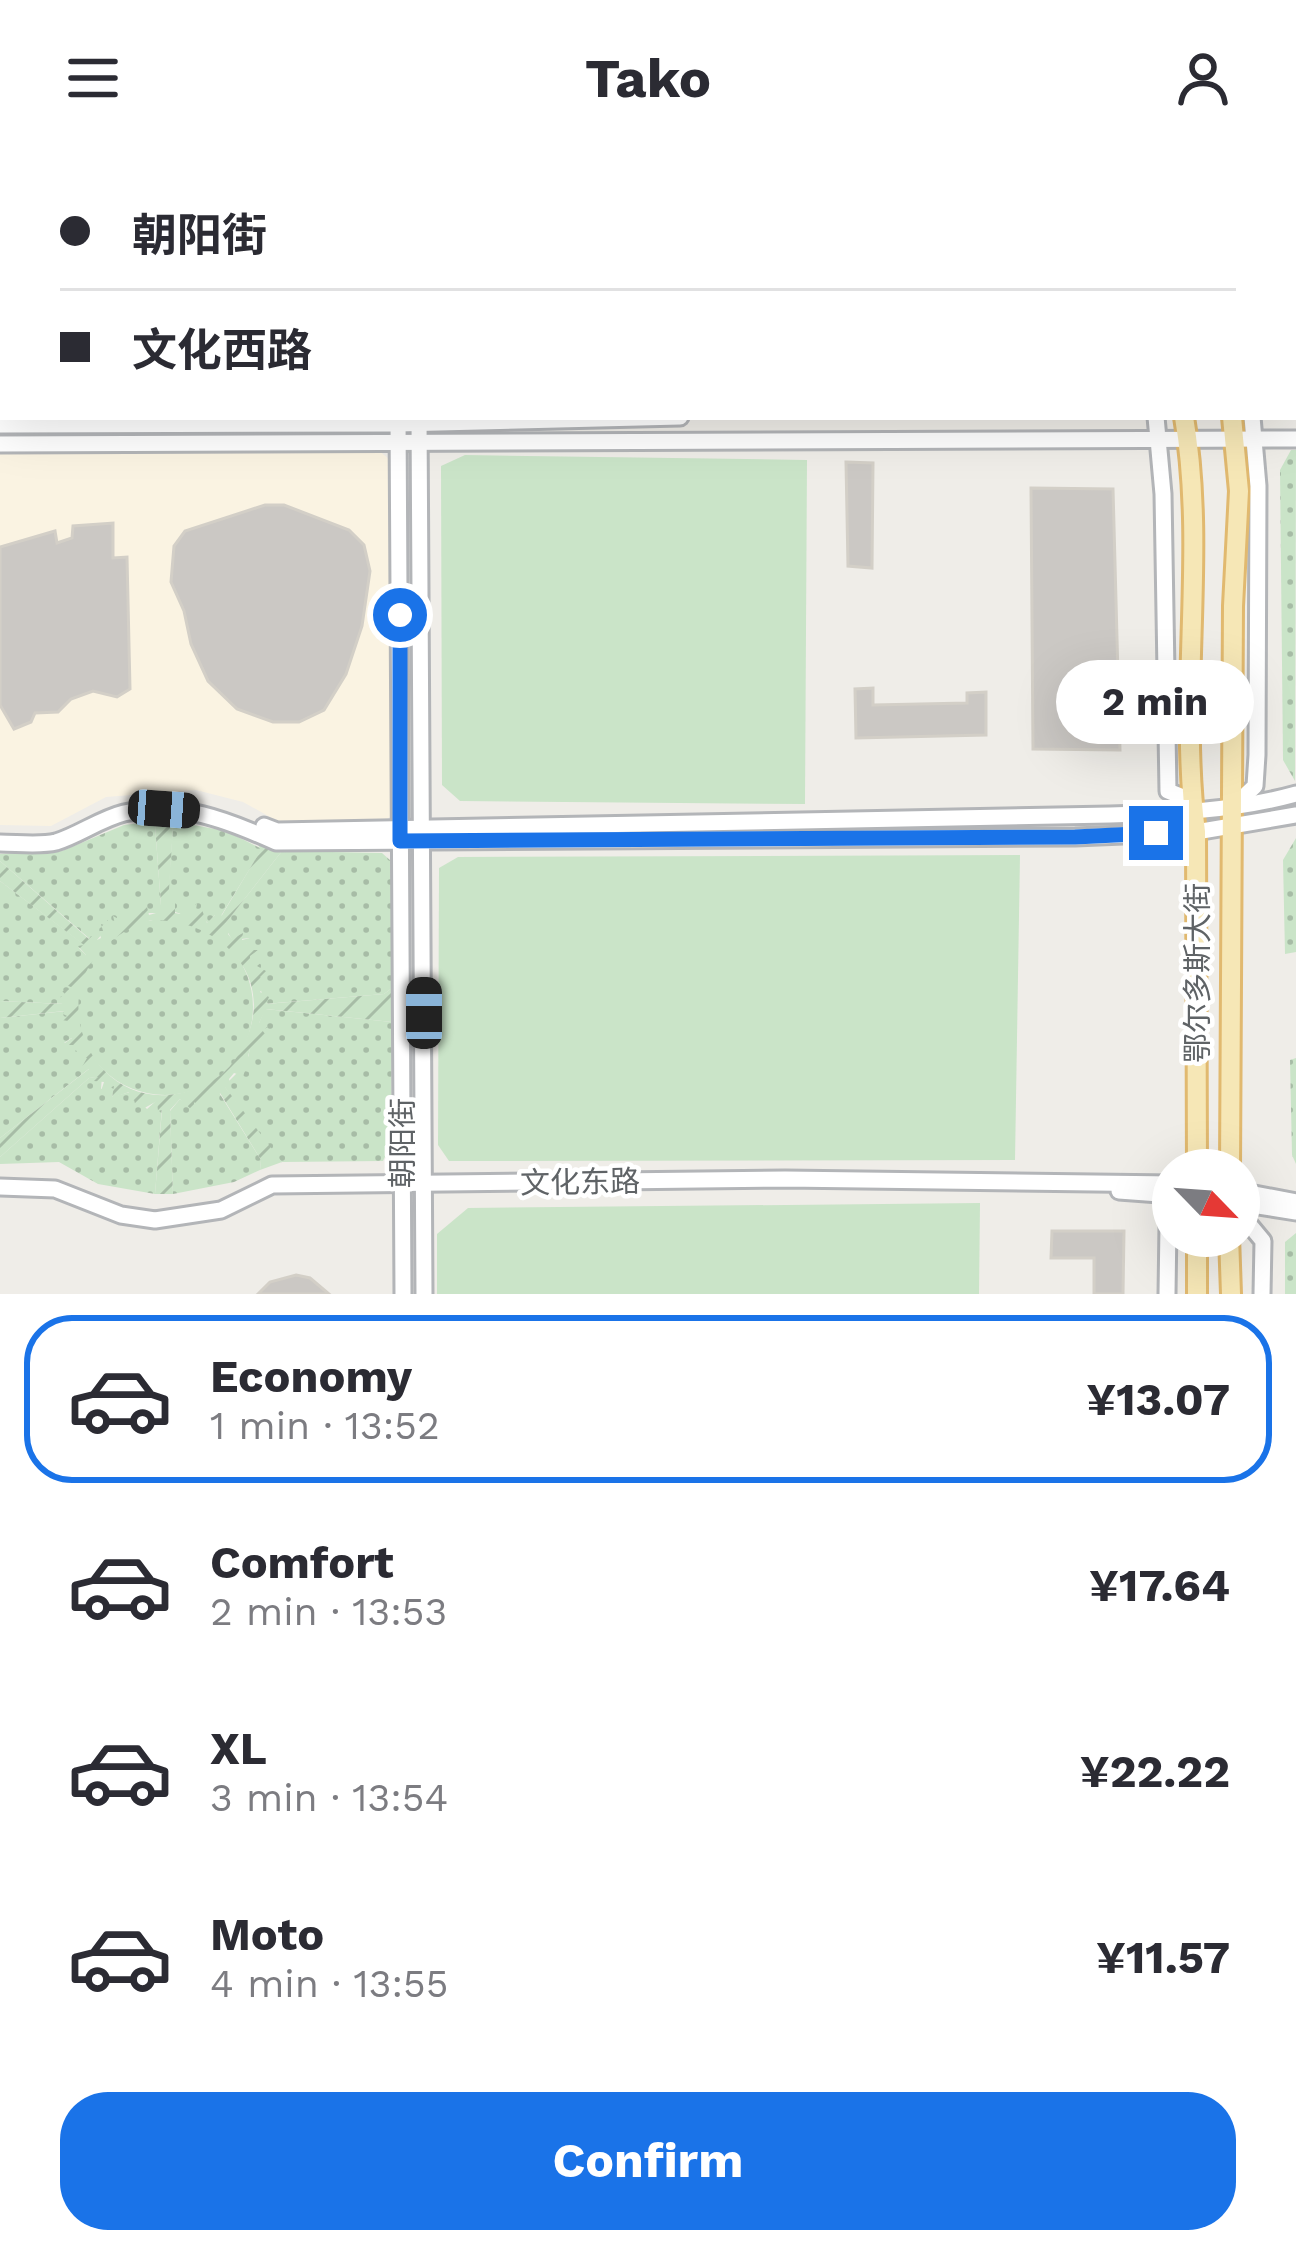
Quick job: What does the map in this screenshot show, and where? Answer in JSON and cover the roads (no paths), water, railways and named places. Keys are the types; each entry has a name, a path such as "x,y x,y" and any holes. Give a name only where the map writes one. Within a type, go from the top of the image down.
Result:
{"main road":[{"name":"鄂尔多斯大街","path":"1185,420 1197,1149"},
{"name":"鄂尔多斯大街","path":"1231,1149 1231,817 1244,440 1234,420"},
{"path":"1197,1257 1197,1294"},
{"path":"1230,1257 1231,1294"}],"street":[{"name":"朝阳街","path":"398,420 403,1294"},
{"path":"0,425 419,420"},
{"name":"朝阳街","path":"419,420 424,1294"},
{"path":"1156,420 1168,791 1194,815"},
{"path":"1244,440 1251,420"},
{"path":"0,444 1296,439"},
{"path":"1231,817 1296,794"},
{"path":"0,838 41,834 104,809 184,804 203,804 277,831 400,836 1296,815"},
{"name":"文化东路","path":"424,1189 785,1179 1152,1184"},
{"name":"文化东路","path":"0,1191 55,1189 121,1215 155,1220 221,1210 272,1185 1152,1193"},
{"path":"1260,1194 1296,1202"},
{"path":"1260,1206 1296,1212"},
{"path":"1260,1238 1262,1294"},
{"path":"1167,1294 1168,1257"}]}
